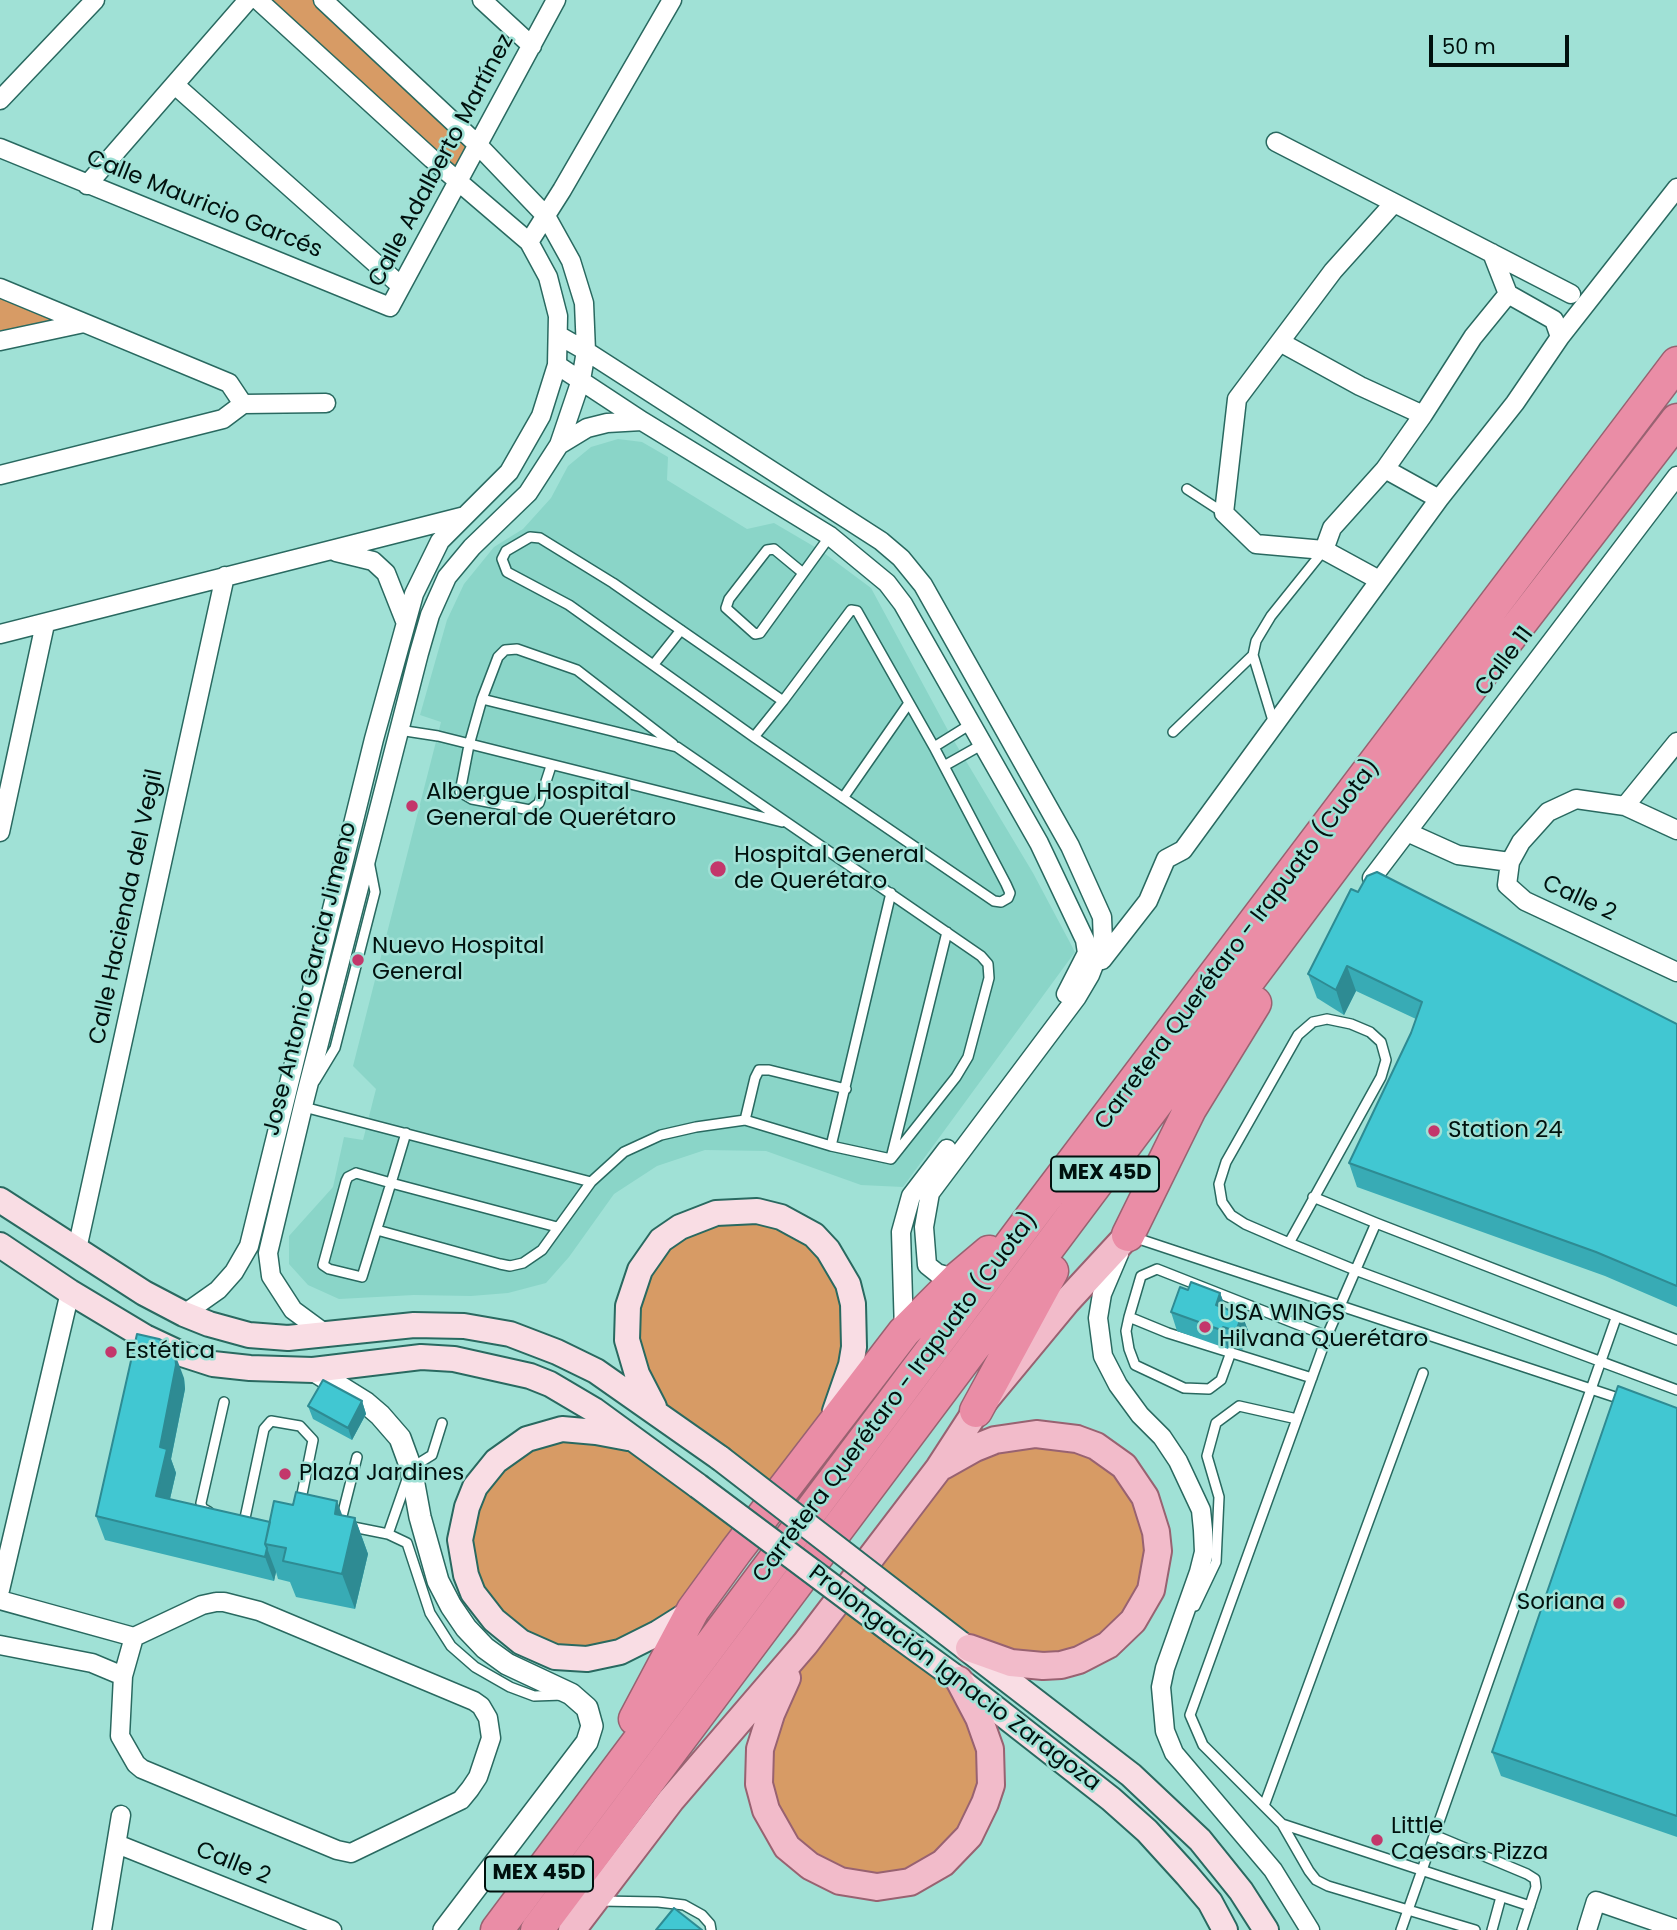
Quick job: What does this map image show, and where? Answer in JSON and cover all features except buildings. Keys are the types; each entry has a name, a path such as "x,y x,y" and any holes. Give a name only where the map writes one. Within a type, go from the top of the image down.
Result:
{"highway":[{"name":"Carretera Querétaro - Irapuato (Cuota)","path":"497,1930 1032,1216 1677,363"},
{"name":"Carretera Querétaro - Irapuato (Cuota)","path":"537,1930 1371,817 1677,420"},
{"path":"1128,1235 1190,1109 1371,817"},
{"path":"976,1411 1102,1178"},
{"path":"581,1818 694,1610 736,1551 904,1332 957,1279 1032,1216"}],"main road":[{"name":"Prolongación Ignacio Zaragoza","path":"0,1200 144,1293 184,1314 228,1331 288,1338 414,1325 464,1326 490,1329 535,1343 579,1362 720,1458 1131,1775 1200,1840 1241,1891 1266,1930"},
{"path":"658,1414 637,1374 627,1340 628,1306 639,1270 661,1240 680,1227 716,1213 757,1211 781,1217 814,1235 828,1250 848,1284 853,1304 854,1347 845,1386 825,1437"},
{"path":"572,1930 671,1800 805,1644 939,1468 976,1411 1067,1301 1128,1235"},
{"name":"Prolongación Ignacio Zaragoza","path":"0,1245 70,1292 160,1346 196,1359 241,1368 313,1370 421,1357 454,1359 501,1368 550,1384 636,1439 959,1680 1111,1799 1147,1831 1210,1902 1224,1930"},
{"path":"636,1439 562,1429 527,1438 510,1448 485,1473 467,1507 460,1540 466,1575 473,1593 494,1620 521,1642 555,1657 587,1659 620,1652 658,1633 694,1610"},
{"path":"939,1468 995,1440 1036,1434 1077,1439 1096,1446 1124,1466 1145,1497 1156,1532 1158,1551 1151,1590 1133,1621 1108,1646 1079,1660 1043,1666 1011,1663 969,1648"},
{"path":"805,1644 764,1733 760,1749 759,1783 766,1810 787,1847 810,1866 840,1881 877,1887 910,1882 943,1863 969,1836 985,1804 991,1785 992,1768 985,1734 959,1680"}],"street":[{"path":"0,100 95,0"},
{"path":"86,185 248,0"},
{"name":"Jose Antonio Garcia Jimeno","path":"184,1314 218,1290 234,1272 249,1246 405,621 425,568 440,541 509,472 541,416 557,365 558,316 548,277 528,242 459,183 258,0"},
{"path":"323,0 478,145 545,216 572,261 584,303 586,351 580,380 559,445"},
{"path":"482,0 532,46"},
{"name":"Calle Adalberto Martínez","path":"390,307 556,0"},
{"path":"528,242 672,0"},
{"path":"175,85 401,286"},
{"path":"1276,142 1571,294 1591,299"},
{"name":"Calle Mauricio Garcés","path":"0,148 390,307"},
{"path":"957,1279 937,1273 928,1265 923,1227 930,1193 1077,997 1090,975 1148,901 1166,859 1183,850 1439,499 1515,403 1560,337 1677,188"},
{"path":"1380,580 1324,551 1256,544 1224,513 1237,398 1333,271 1394,202"},
{"path":"1492,253 1508,294 1553,320 1560,337"},
{"path":"0,288 229,383 243,404"},
{"path":"1324,551 1332,528 1385,469 1473,337 1508,294"},
{"path":"1553,320 1571,294"},
{"path":"0,341 84,323"},
{"path":"558,335 881,541 901,558 923,585 1070,846 1102,917 1103,942 1090,975 1070,988"},
{"path":"1280,342 1360,386 1423,415"},
{"path":"557,365 642,421 830,536 887,583 903,604 1039,843 1085,940 1087,953 1070,988 911,1196 901,1233 904,1332"},
{"path":"0,475 223,419 243,404 326,403"},
{"path":"559,445 587,428 607,423 642,421"},
{"name":"Jose Antonio Garcia Jimeno","path":"327,1335 293,1310 271,1276 268,1253 399,730 430,615 447,577 472,547 528,493 559,445"},
{"path":"1385,469 1439,499"},
{"name":"Calle 11","path":"1372,878 1677,476"},
{"path":"0,634 465,516"},
{"path":"333,551 373,561 386,573 405,621"},
{"name":"Calle Hacienda del Vegil","path":"77,1249 225,576"},
{"path":"0,832 45,624"},
{"path":"1625,806 1677,742"},
{"path":"1407,832 1458,855 1510,862 1521,842 1548,812 1576,799 1625,806 1677,830"},
{"name":"Calle 2","path":"1510,862 1507,885 1525,901 1677,972"},
{"path":"259,1206 280,1209"},
{"path":"1128,1235 1102,1294 1098,1318 1103,1356 1118,1385 1140,1415 1162,1437 1178,1461 1201,1510 1203,1530 1204,1552 1199,1572 1161,1688 1165,1731 1174,1753 1273,1870 1310,1930"},
{"path":"0,1590 70,1292"},
{"path":"313,1370 380,1415 400,1438 411,1468 420,1517 438,1581 450,1606 466,1628 485,1648 507,1664 571,1694 587,1708 592,1726 587,1742 444,1930"},
{"path":"0,1600 134,1637 202,1605 224,1602 253,1609 474,1701 481,1706 488,1718 491,1738 489,1750 478,1777 461,1800 351,1853 337,1850 142,1769 136,1764 120,1735 124,1676 134,1637"},
{"path":"0,1645 92,1663 124,1676"},
{"path":"102,1930 121,1815"},
{"name":"Calle 2","path":"117,1844 332,1930"},
{"path":"1587,1930 1596,1901 1677,1929"}],"lane":[{"path":"1187,489 1224,513"},
{"path":"803,573 774,550 767,550 729,599 726,608 758,635 830,536"},
{"path":"754,737 783,701 853,610 861,618 934,747 1006,884 1010,893 1008,898 1001,902 994,901 754,737 569,605 508,572 502,559 506,551 530,537 540,538 613,583 783,701"},
{"path":"1275,727 1254,655 1256,641 1270,616 1324,551"},
{"path":"654,664 681,630"},
{"path":"551,766 539,803 530,810 472,799 460,792 469,744 482,699 498,657 505,650 517,649 577,670 677,747 947,932 988,964 989,978 968,1057 948,1088 891,1159"},
{"path":"1173,732 1254,655"},
{"path":"482,699 677,747"},
{"path":"843,798 909,704"},
{"path":"934,747 971,724"},
{"path":"399,730 469,744 789,823"},
{"path":"944,766 983,744"},
{"path":"831,1146 891,893"},
{"path":"891,1159 947,932"},
{"path":"1289,1243 1381,1077 1386,1060 1381,1042 1370,1032 1351,1024 1327,1019 1312,1022 1298,1035 1226,1162 1219,1184 1222,1202 1231,1215 1245,1224 1289,1243 1355,1270 1677,1390"},
{"path":"745,1120 759,1070 769,1070 845,1089"},
{"path":"284,1104 304,1102 406,1133 590,1182"},
{"path":"377,1230 510,1266 532,1258 541,1250 590,1182 625,1152 661,1135 745,1120 831,1146 891,1159"},
{"path":"406,1133 391,1183 377,1230 362,1277 329,1269 323,1265 348,1177 356,1173 391,1183 557,1227"},
{"path":"1313,1196 1677,1340"},
{"path":"1376,1223 1327,1336 1190,1715 1203,1745 1282,1824 1308,1871 1317,1880 1328,1886 1475,1930"},
{"path":"1128,1235 1591,1387 1629,1402"},
{"path":"1231,1352 1221,1380 1209,1389 1184,1388 1135,1365 1126,1331 1141,1276 1157,1269 1327,1336"},
{"path":"1129,1317 1168,1333 1312,1378"},
{"path":"1401,1930 1616,1318"},
{"path":"1264,1806 1423,1373"},
{"path":"222,1514 206,1511 201,1503 224,1402"},
{"path":"1166,1668 1216,1562 1219,1497 1207,1456 1216,1423 1239,1406 1297,1419"},
{"path":"245,1518 264,1429 271,1421 300,1426 313,1440 298,1517"},
{"path":"388,1534 411,1468 432,1455 442,1423"},
{"path":"340,1524 357,1457"},
{"path":"233,1516 258,1521"},
{"path":"329,1522 388,1534 407,1543 430,1613 451,1646 467,1660 510,1688 534,1696 571,1694"},
{"path":"1282,1824 1530,1906"},
{"path":"1434,1835 1535,1879 1536,1887 1522,1930"},
{"path":"1492,1930 1501,1897"},
{"path":"594,1901 684,1905 702,1915 710,1924 711,1930"}],"shaded area":[{"path":"267,0 314,0 471,147 457,172"},
{"path":"0,288 84,323 0,341"},
{"name":"Hospital General de Querétaro","path":"618,439 642,442 668,457 667,480 747,529 774,523 820,550 871,588 951,736 1033,873 1075,952 903,1187 861,1185 766,1151 705,1150 657,1166 614,1194 569,1257 546,1283 508,1293 471,1296 414,1295 339,1299 308,1285 289,1264 289,1236 333,1187 344,1137 363,1140 376,1089 353,1066 441,722 420,715 447,620 464,584 494,547 523,529 551,498 568,466 591,447"},
{"path":"742,1222 788,1231 816,1252 837,1284 843,1302 845,1355 820,1429 776,1488 667,1408 649,1382 635,1341 645,1275 669,1244 713,1224"},
{"path":"555,1436 627,1445 742,1531 686,1607 649,1632 585,1653 540,1646 492,1609 469,1564 471,1510 513,1456"},
{"path":"996,1447 1082,1447 1131,1484 1153,1553 1131,1615 1061,1659 968,1641 871,1567 939,1476"},
{"path":"843,1602 958,1688 979,1718 984,1786 964,1827 910,1876 848,1878 785,1834 761,1745 811,1647"}],"place":[{"name":"Albergue Hospital General de Querétaro","path":"412,806"},
{"name":"Hospital General de Querétaro","path":"718,869"},
{"name":"Nuevo Hospital General","path":"358,960"},
{"name":"Station 24","path":"1434,1131"},
{"name":"USA WINGS Hilvana Querétaro","path":"1205,1327"},
{"name":"Estética","path":"111,1352"},
{"name":"Plaza Jardines","path":"285,1474"},
{"name":"Soriana","path":"1619,1603"},
{"name":"Little Caesars Pizza","path":"1377,1840"}]}
